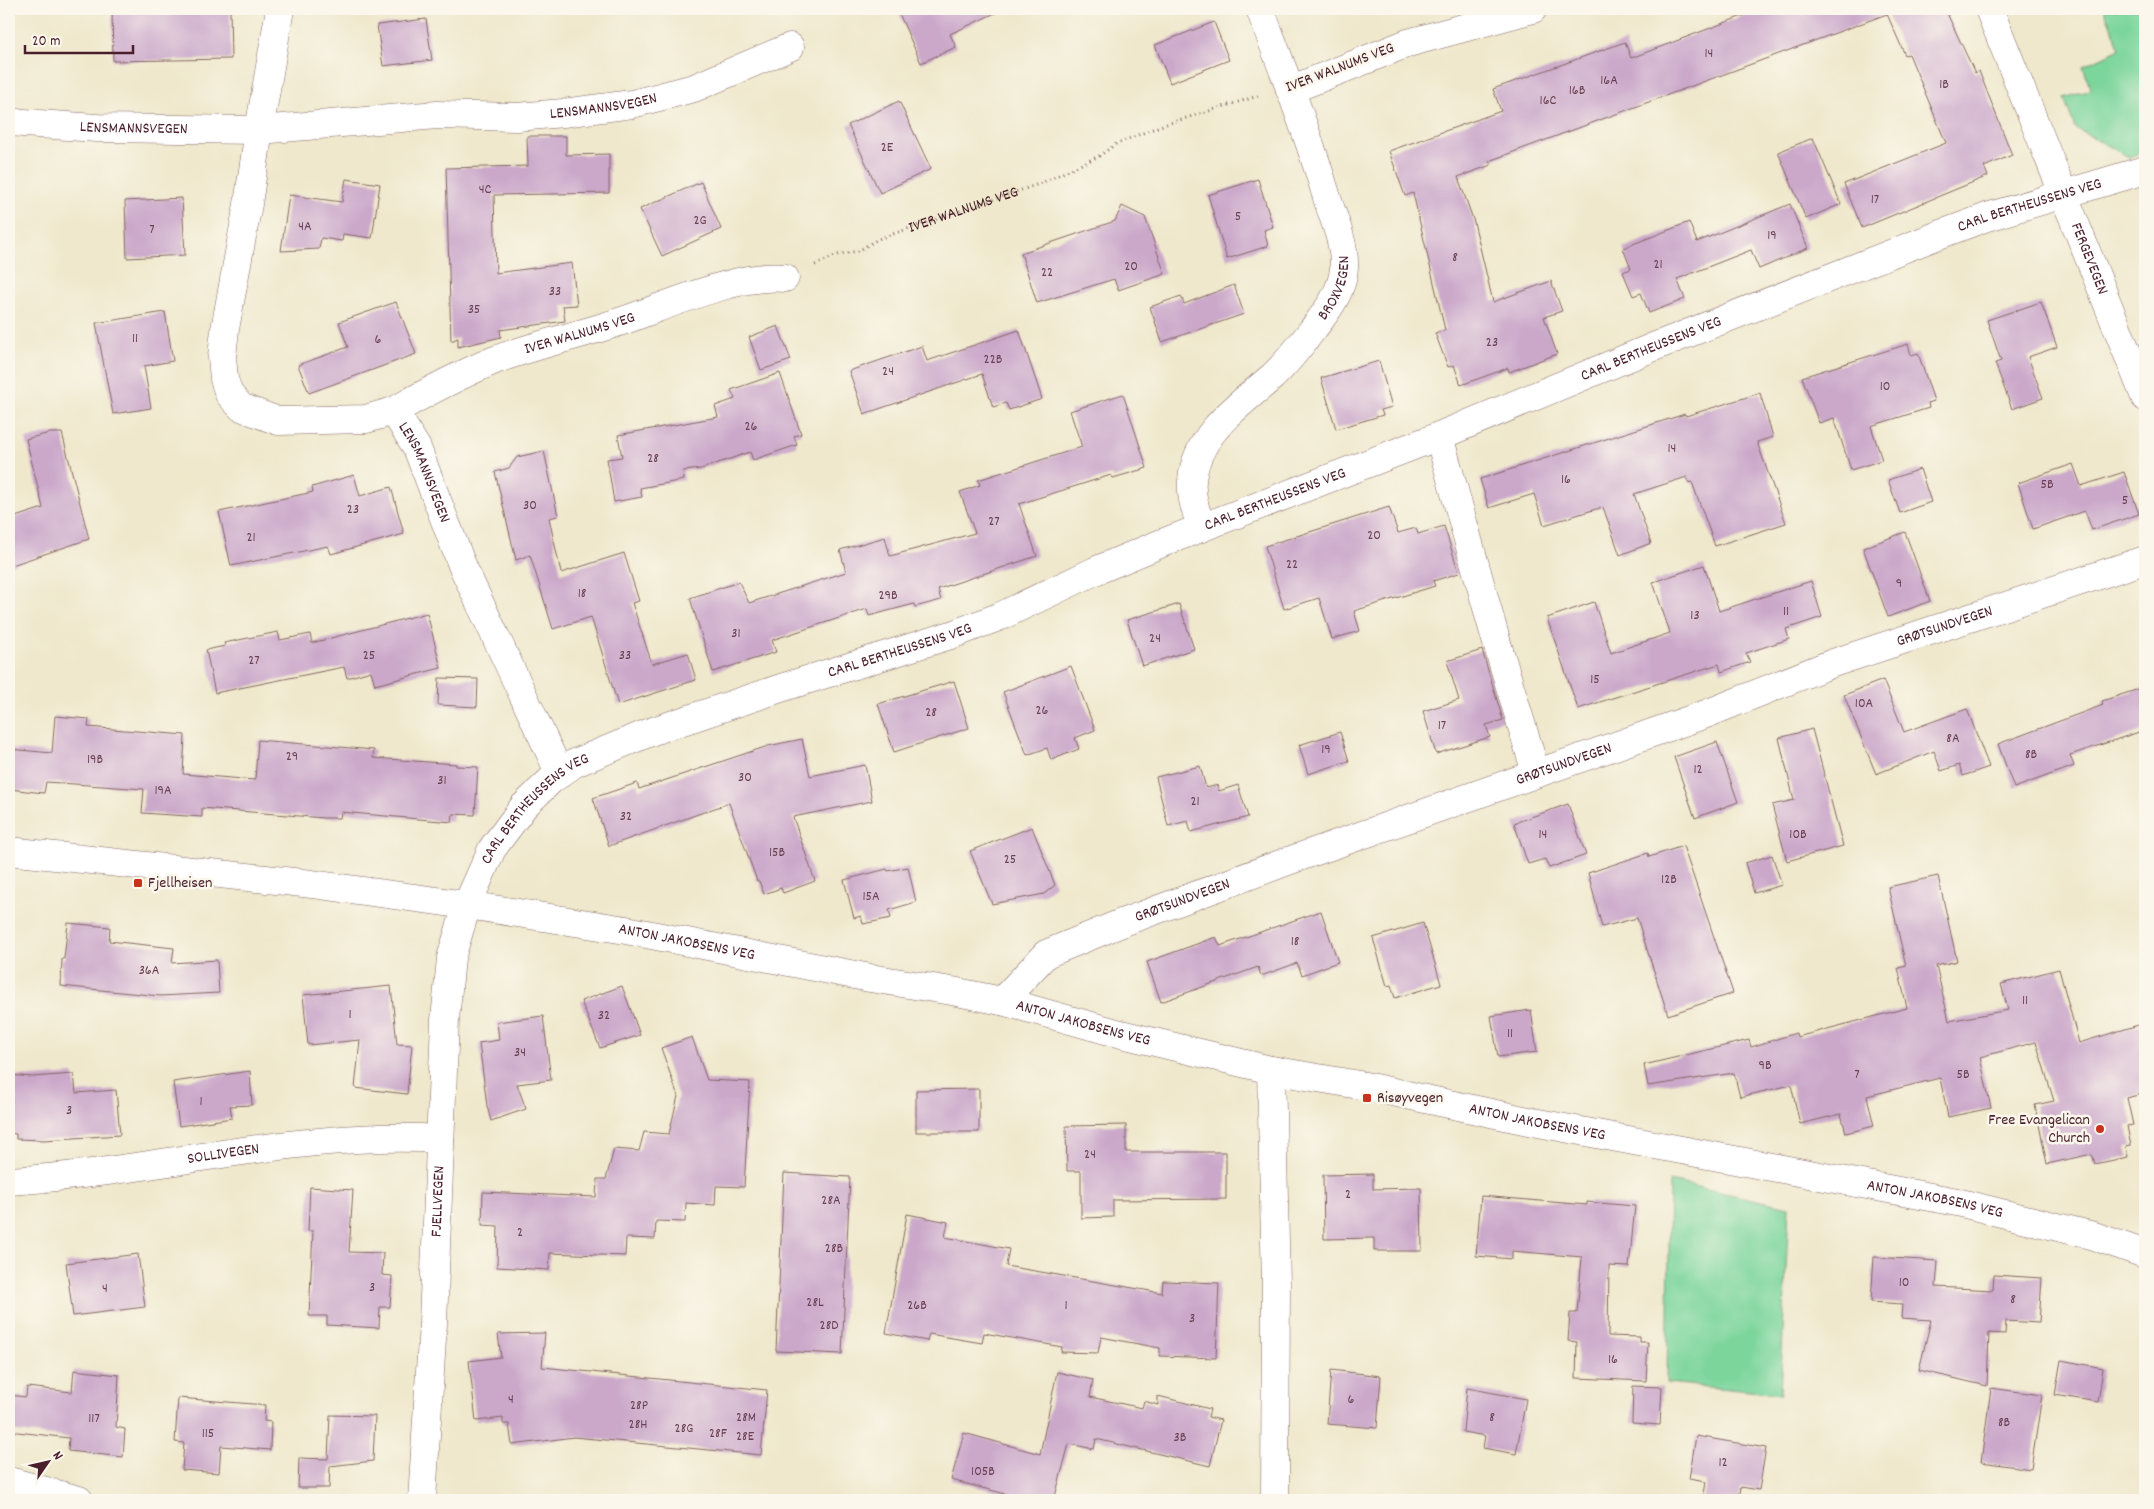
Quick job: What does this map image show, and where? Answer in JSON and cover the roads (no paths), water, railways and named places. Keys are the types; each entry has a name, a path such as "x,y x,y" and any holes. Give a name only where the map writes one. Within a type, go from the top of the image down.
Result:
{"street":[{"name":"LENSMANNSVEGEN","path":"280,9 225,329 222,358 224,379 229,394 241,407 278,421 366,420 394,411 417,448 462,565 560,774"},
{"name":"BROXVEGEN","path":"1201,528 1192,496 1192,482 1194,468 1203,448 1231,411 1274,375 1296,351 1328,311 1338,292 1343,276 1343,252 1337,228 1313,151 1260,9"},
{"name":"IVER WALNUMS VEG","path":"1290,90 1408,43 1532,9"},
{"name":"FERGEVEGEN","path":"1989,9 2145,397"},
{"name":"LENSMANNSVEGEN","path":"9,122 97,128 204,127 258,130 437,116 517,117 624,105 694,88 790,47"},
{"name":"CARL BERTHEUSSENS VEG","path":"467,905 492,849 506,829 524,806 575,763 653,731 781,688 954,634 1001,616 1096,571 1201,528 1439,436 1656,346 1936,236 1987,217 2145,170"},
{"name":"IVER WALNUMS VEG","path":"394,411 438,385 496,360 599,329 720,287 772,277 785,278"},
{"path":"1439,436 1496,640 1536,773"},
{"name":"GRØTSUNDVEGEN","path":"1002,1001 1042,957 1057,949 1227,882 1706,714 1833,663 2145,560"},
{"name":"ANTON JAKOBSENS VEG","path":"9,851 312,884 467,905 626,930 870,978 1002,1001 1113,1032 1271,1070 1365,1086 1533,1122 1704,1152 1813,1176 1950,1200 2086,1234 2145,1254"},
{"name":"FJELLVEGEN","path":"422,1500 434,1323 448,977 451,958 467,905"},
{"path":"1271,1070 1276,1284 1275,1500"},
{"name":"SOLLIVEGEN","path":"9,1180 96,1173 309,1144 374,1138 440,1139"},
{"path":"9,1481 79,1500"}],"place":[{"name":"Fjellheisen","path":"138,883"},
{"name":"Risøyvegen","path":"1367,1098"},
{"name":"Free Evangelican Church","path":"2100,1129"}]}
